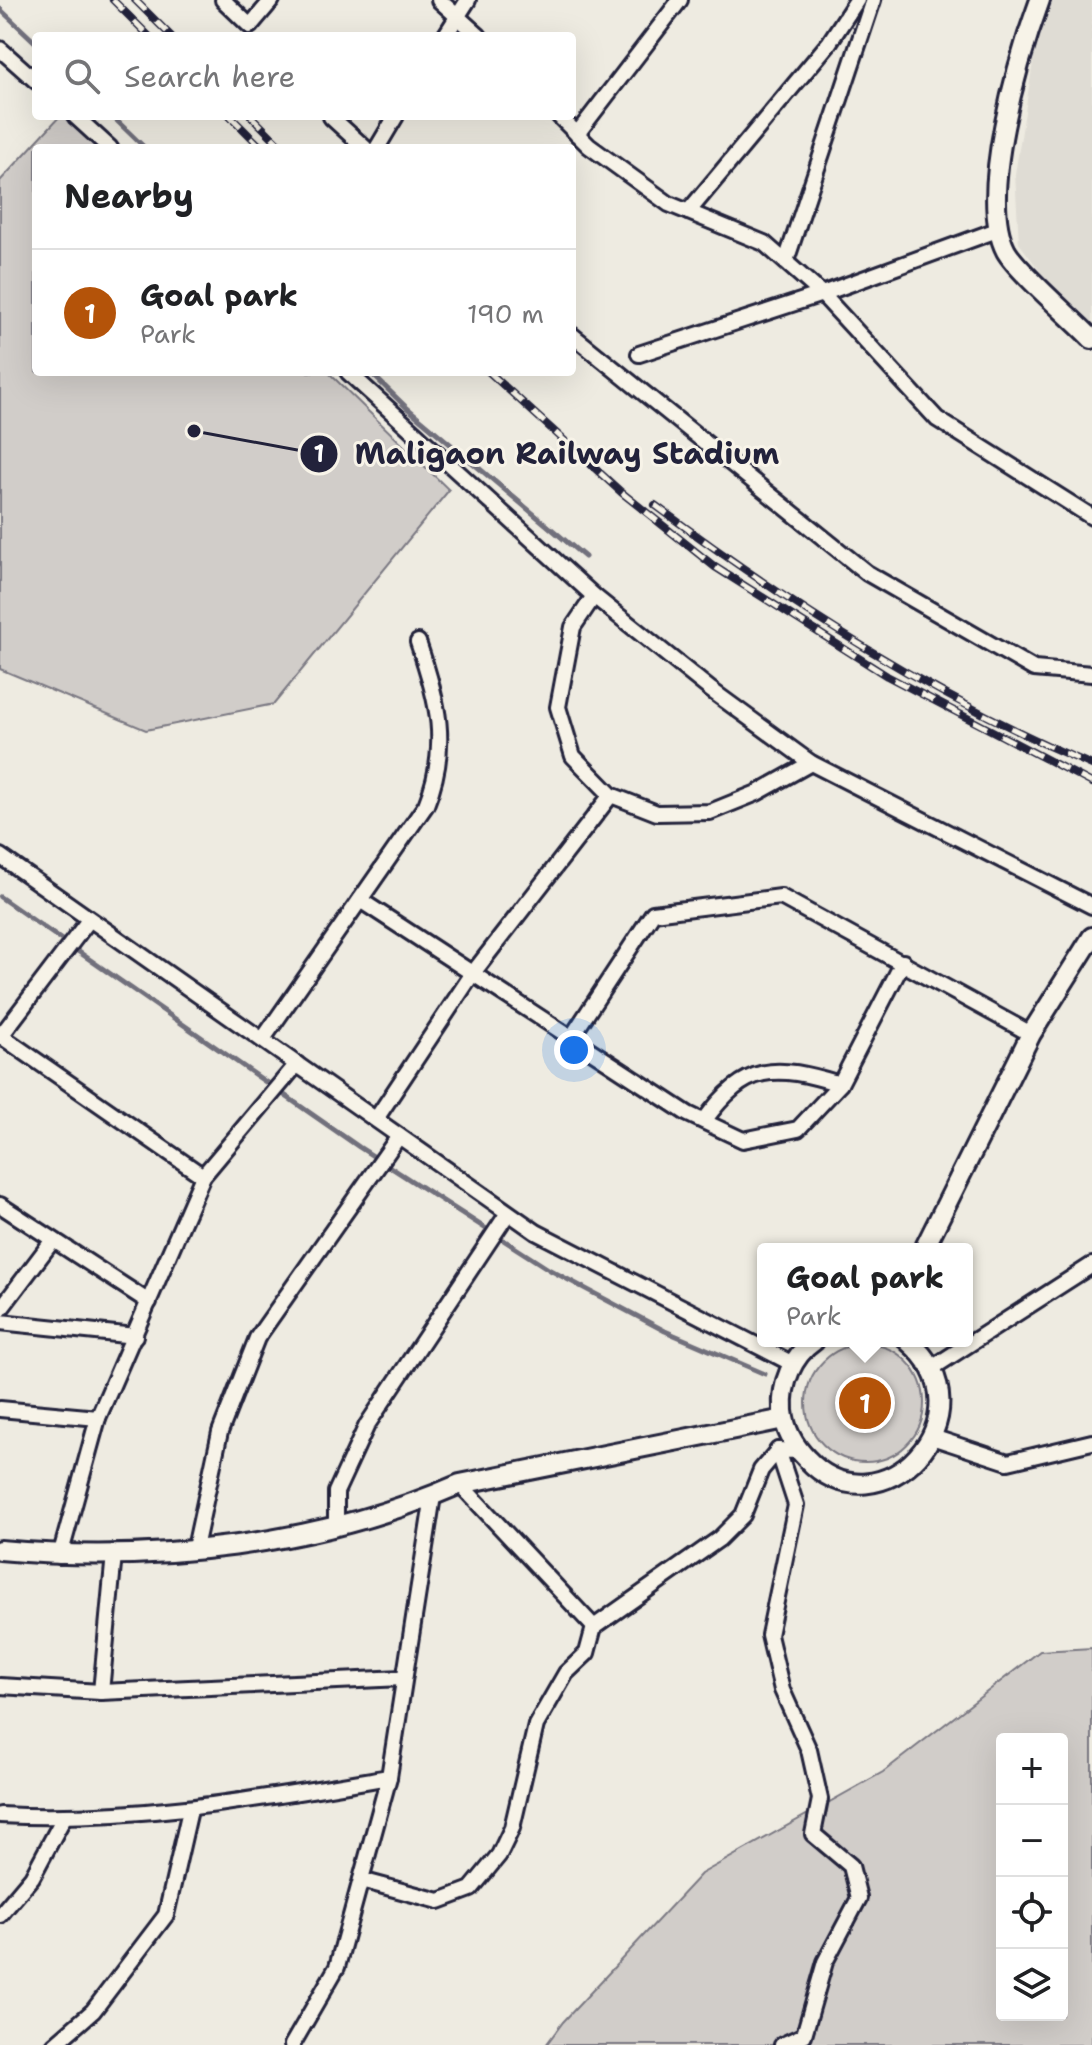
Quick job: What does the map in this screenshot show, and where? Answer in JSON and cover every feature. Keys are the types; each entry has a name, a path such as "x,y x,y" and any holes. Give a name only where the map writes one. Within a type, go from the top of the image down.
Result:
{"street":[{"path":"223,0 250,26 272,0"},
{"path":"439,0 475,32"},
{"path":"447,32 468,0"},
{"path":"577,134 680,0"},
{"path":"688,212 829,43 857,0"},
{"path":"786,261 873,0"},
{"path":"1040,0 1010,92 999,169 997,230 1008,254 1092,339"},
{"path":"0,49 32,77"},
{"path":"79,120 106,144"},
{"path":"334,120 361,144"},
{"path":"379,144 394,120"},
{"path":"563,120 669,204 764,243 822,294 937,419 1092,517"},
{"path":"639,354 822,294 997,230"},
{"path":"576,338 867,573 1034,669 1092,674"},
{"path":"352,376 594,596 711,690 811,763 1092,906"},
{"path":"594,596 573,627 558,707 573,756 611,795 657,813 710,812 757,793 811,763"},
{"path":"263,1039 426,805 438,774 440,740 435,693 418,642"},
{"path":"376,1119 473,973 611,795"},
{"path":"0,856 536,1232 757,1346"},
{"path":"571,1038 653,913 781,897 1031,1034"},
{"path":"360,900 571,1038 704,1121 743,1140 798,1129 840,1084 903,962"},
{"path":"89,920 0,1036 203,1176"},
{"path":"927,1243 1031,1034 1092,937"},
{"path":"60,1556 98,1418 203,1176 297,1064"},
{"path":"704,1121 725,1092 752,1075 798,1073 840,1084"},
{"path":"195,1548 220,1432 257,1338 399,1136"},
{"path":"0,1205 149,1302"},
{"path":"336,1525 336,1492 367,1425 508,1213"},
{"path":"0,1310 53,1240"},
{"path":"973,1342 1092,1265"},
{"path":"0,1322 135,1336"},
{"path":"760,1347 793,1364"},
{"path":"809,1347 793,1364 785,1381 784,1419 798,1451 812,1466 830,1476 871,1482 891,1477 909,1467 924,1453 940,1413 939,1390 932,1368 913,1347"},
{"path":"932,1368 965,1347"},
{"path":"0,1409 98,1418"},
{"path":"0,1550 60,1556 114,1554 300,1536 433,1496 460,1484 784,1419"},
{"path":"932,1437 1008,1462 1092,1442"},
{"path":"778,1450 798,1451"},
{"path":"361,1880 439,1901 471,1889 499,1855 512,1828 536,1725 566,1673 587,1653 594,1627 719,1539 743,1515 761,1470 778,1450"},
{"path":"778,1450 796,1505 769,1635 782,1690 809,1750 818,1787 820,1799 813,1834 851,1866 859,1898 825,1962 804,2035 782,2045"},
{"path":"460,1484 594,1627"},
{"path":"292,2045 337,1967 389,1777 433,1496"},
{"path":"101,1692 114,1554"},
{"path":"0,1686 101,1692 403,1678"},
{"path":"0,1815 63,1819 190,1810 389,1777"},
{"path":"54,2045 93,2011 166,1915 190,1810"},
{"path":"0,1915 32,1877 63,1819"}],"shaded area":[{"path":"1051,0 1092,0 1092,326 1067,307 1019,243 1015,174 1039,25"},
{"path":"56,120 71,120 96,144 34,144"},
{"path":"32,146 32,376 332,376 449,490 274,704 146,730 0,669 0,181"},
{"path":"846,1347 888,1348 907,1361 920,1380 923,1415 914,1436 898,1452 877,1461 853,1461 832,1452 816,1436 807,1415 810,1380 823,1361"},
{"path":"1092,1648 1092,2045 546,2045 563,2022 701,1874 883,1772 1040,1651"}],"waterway":[{"path":"0,9 32,39"},
{"path":"116,120 141,144"},
{"path":"374,376 406,407 585,557"},
{"path":"0,897 359,1147 550,1270 665,1331 765,1374"}],"railway":[{"path":"113,0 145,32"},
{"path":"135,0 167,32"},
{"path":"234,120 258,144"},
{"path":"255,120 279,144"},
{"path":"493,376 621,492 715,567 887,676 1092,783"},
{"path":"655,505 759,579 866,648 977,711 1092,765"}],"place":[{"name":"Maligaon Railway Stadium","path":"194,431"},
{"name":"Goal park","path":"865,1403"}]}
